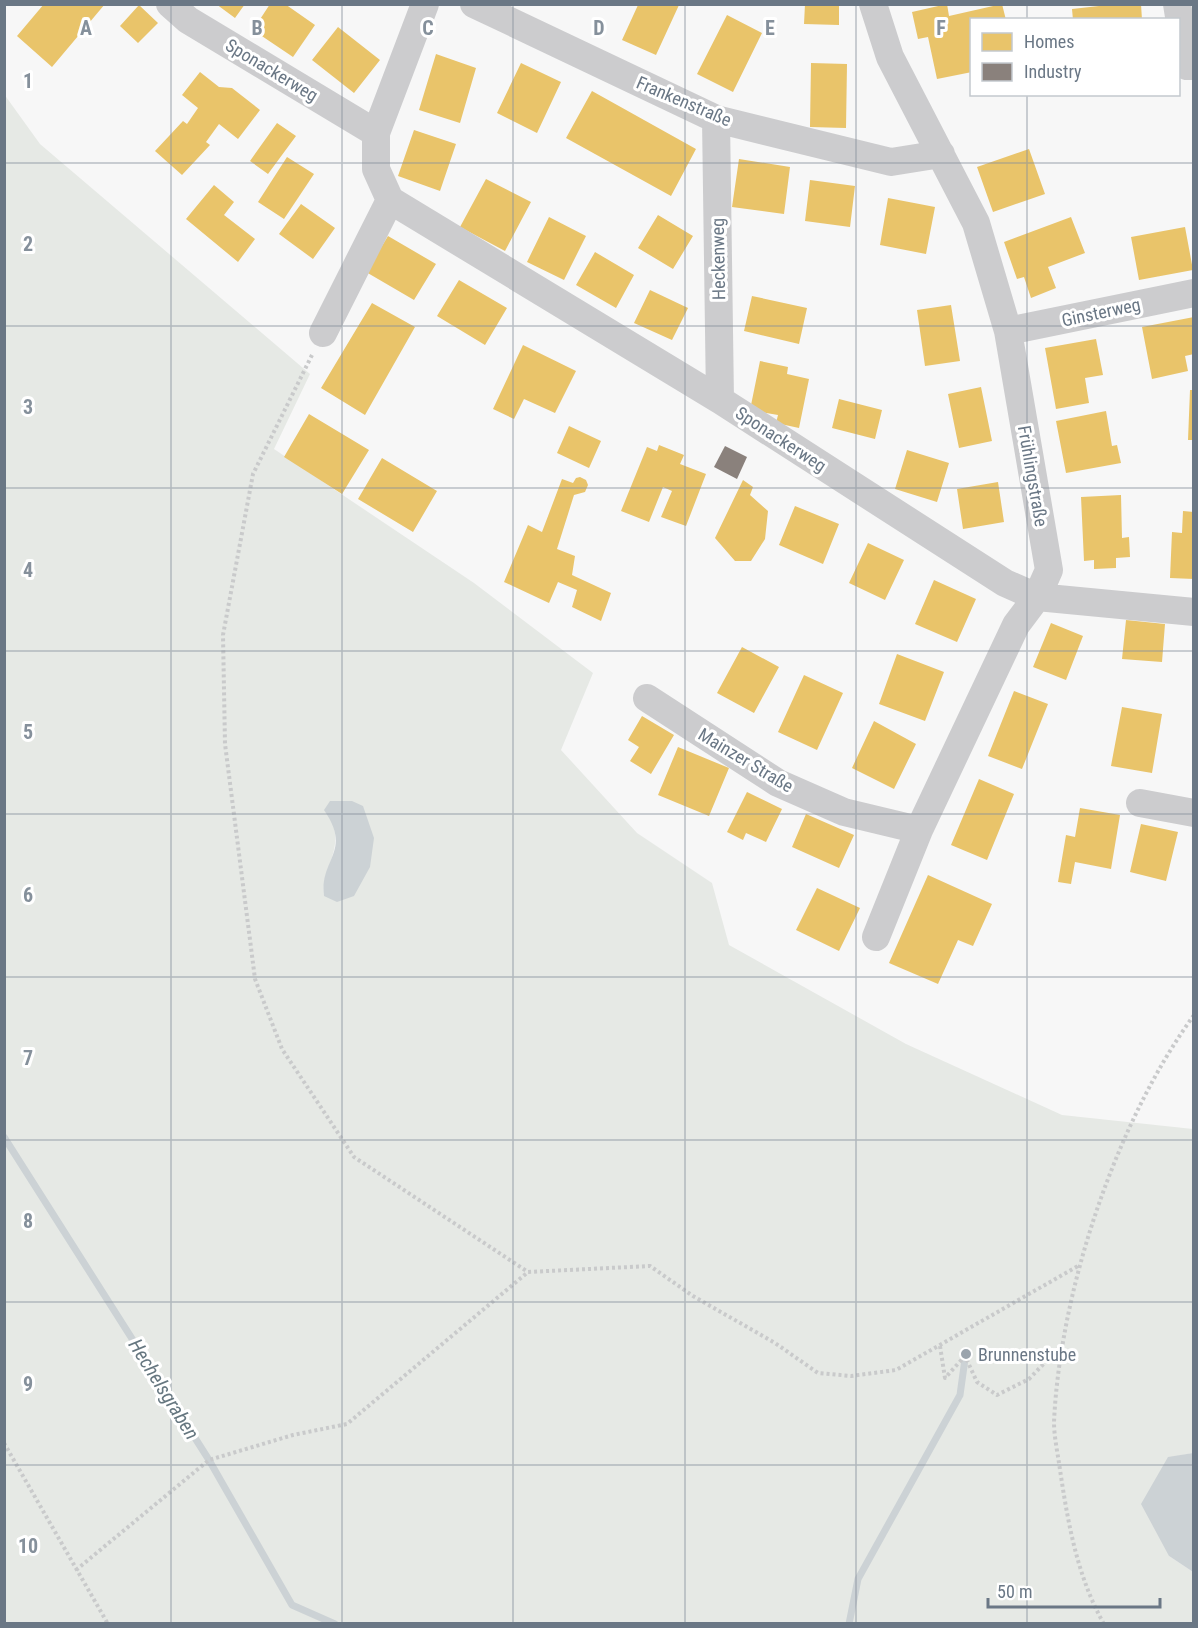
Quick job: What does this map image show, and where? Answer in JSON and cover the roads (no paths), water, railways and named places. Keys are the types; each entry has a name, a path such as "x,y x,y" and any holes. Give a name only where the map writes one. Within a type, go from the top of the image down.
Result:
{"street":[{"name":"Sponackerweg","path":"170,4 188,20 376,133"},
{"path":"323,333 390,200 376,169 376,133 425,4"},
{"name":"Frankenstraße","path":"474,4 716,119 891,162 941,154"},
{"name":"Frühlingstraße","path":"873,4 890,57 976,223 1008,331 1049,570 1037,597 1016,625 919,830 876,936"},
{"path":"1180,23 1187,66 1194,66"},
{"name":"Heckenweg","path":"716,119 720,400"},
{"name":"Sponackerweg","path":"390,200 720,400 1005,583 1037,597 1194,612"},
{"name":"Ginsterweg","path":"1008,331 1194,293"},
{"name":"Mainzer Straße","path":"647,698 778,783 844,812 919,830"},
{"path":"1140,803 1194,813"}],"waterway":[{"name":"Hechelsgraben","path":"4,1137 209,1460 292,1605 335,1624"},
{"path":"849,1624 858,1579 960,1395 965,1359"}],"place":[{"name":"Brunnenstube","path":"966,1354"}]}
